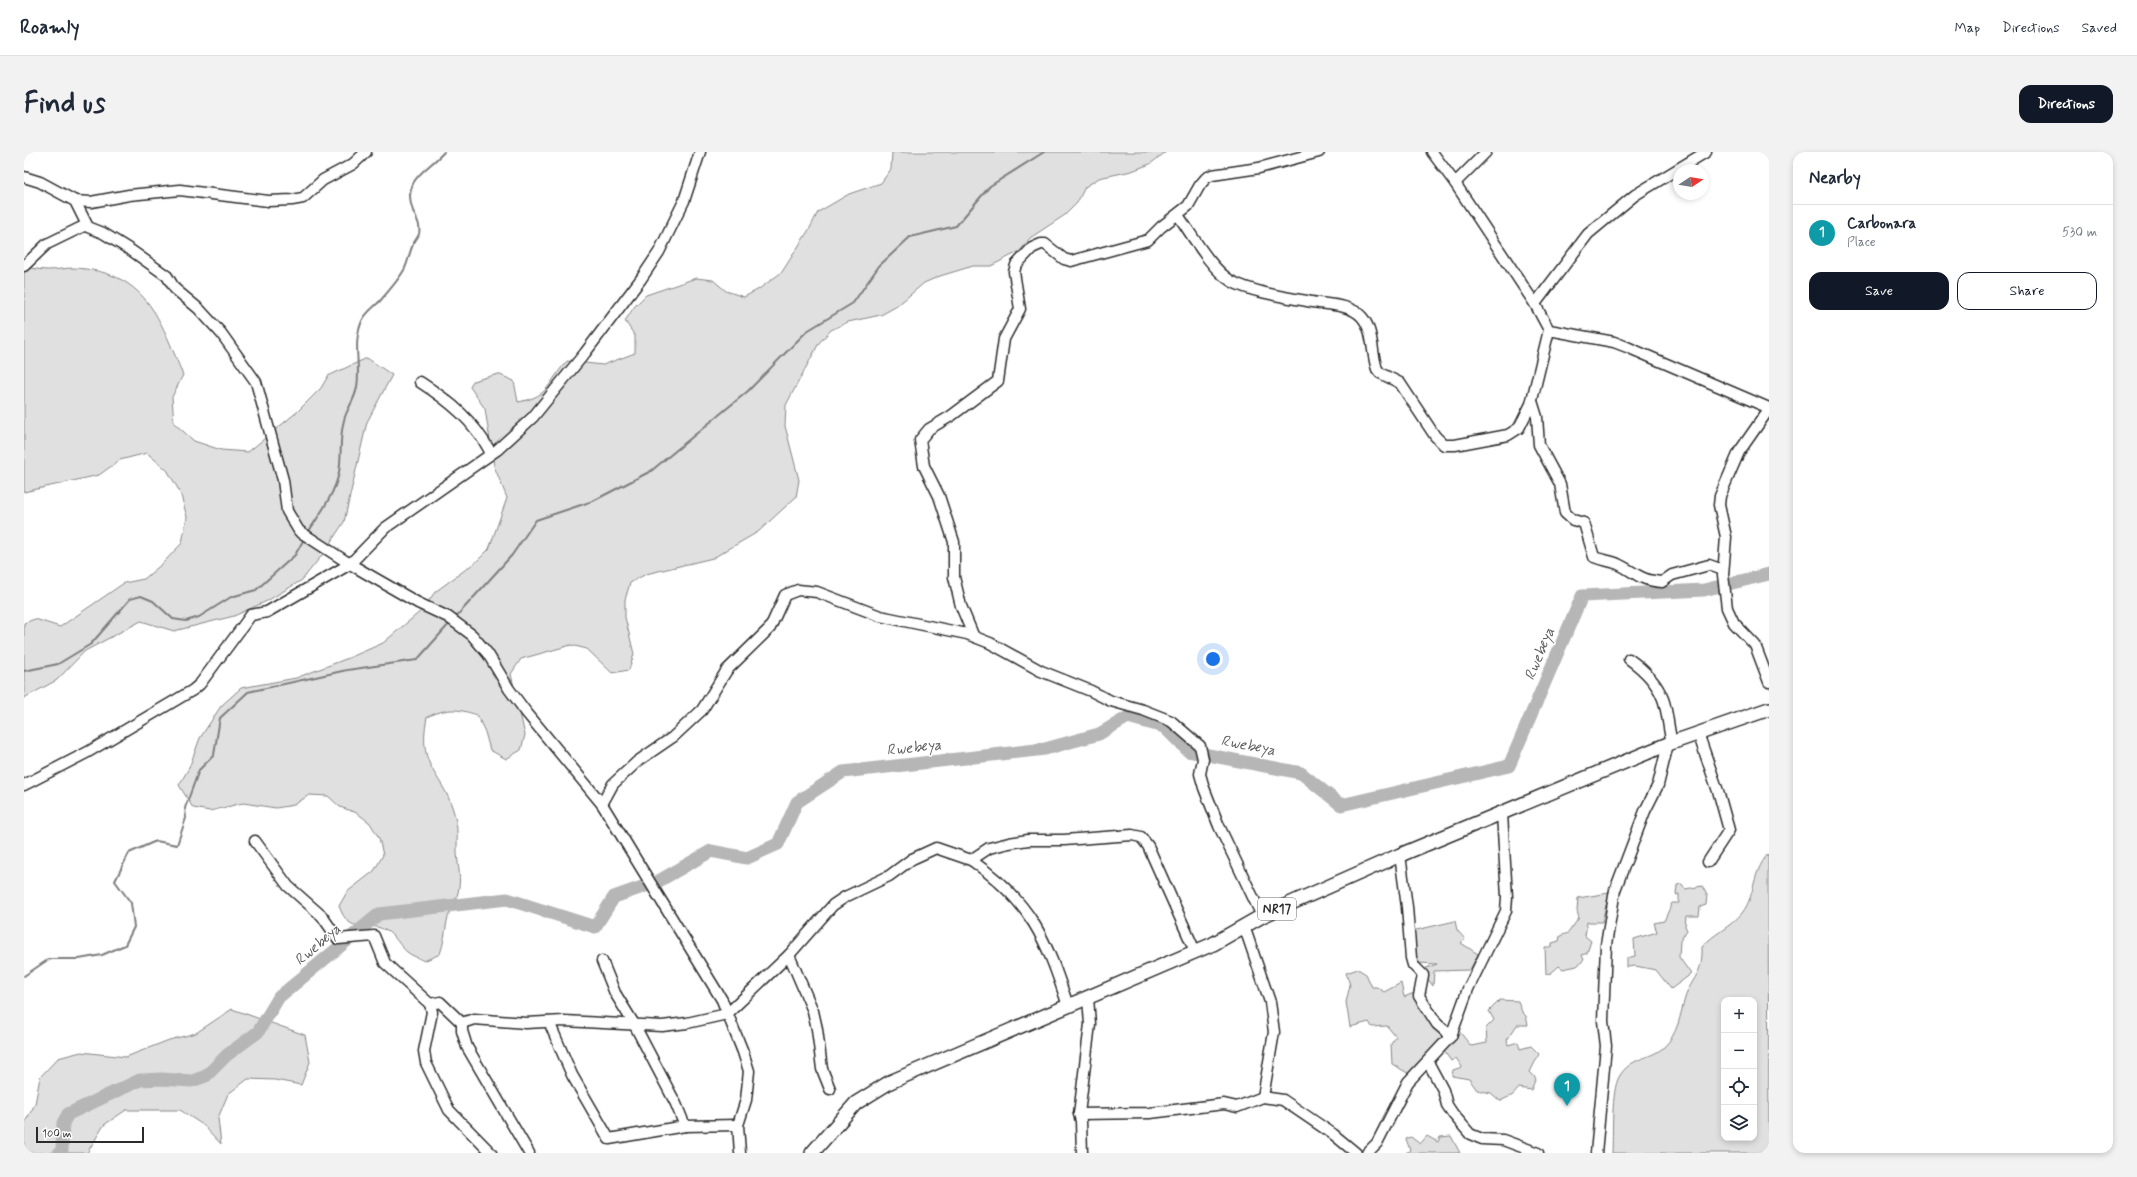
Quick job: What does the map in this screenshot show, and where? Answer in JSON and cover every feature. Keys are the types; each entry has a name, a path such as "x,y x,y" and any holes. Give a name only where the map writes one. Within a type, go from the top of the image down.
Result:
{"main road":[{"name":"NR17","path":"812,1153 856,1103 872,1092 916,1070 1213,944 1262,916 1400,855 1502,814 1670,743 1769,709"}],"street":[{"path":"24,177 40,182 75,201 91,202 148,192 180,190 268,201 292,200 304,198 323,180 353,164 366,152"},
{"path":"24,785 88,752 193,690 200,684 250,615 267,612 350,564 388,525 511,439 533,417 585,353 641,279 658,252 684,201 700,152"},
{"path":"973,636 961,606 954,577 954,542 939,496 924,466 920,440 929,429 951,416 998,381 1004,339 1020,309 1014,268 1032,248 1045,244 1064,259 1077,260 1148,240 1161,227 1188,206 1206,178 1212,175 1259,168 1320,152"},
{"path":"1178,215 1214,265 1232,282 1245,287 1300,300 1340,306 1361,316 1371,334 1377,368 1380,373 1400,382 1434,436 1444,445 1455,445 1508,435 1515,432 1523,421 1532,401 1549,330 1535,304 1432,152"},
{"path":"1454,183 1486,152"},
{"path":"1535,304 1588,234 1635,195 1706,152"},
{"path":"75,201 86,225 132,251 167,276 175,289 199,309 221,333 256,382 283,480 288,511 292,521 299,531 350,564 418,603 448,616 472,635 488,654 509,689 526,712 602,804 722,1000 743,1052 749,1071 747,1094 738,1125 740,1153"},
{"path":"24,266 47,244 86,225"},
{"path":"1549,330 1614,342 1769,408 1739,452 1720,496 1720,512 1726,537 1723,573 1727,608 1734,623 1755,645 1769,682"},
{"path":"420,382 450,401 483,439 491,453"},
{"path":"1532,401 1537,417 1539,445 1560,484 1565,513 1573,520 1584,523 1594,557 1618,564 1635,576 1648,581 1662,582 1672,575 1709,566 1723,573"},
{"path":"602,804 613,784 638,762 673,737 702,710 727,670 770,628 785,595 798,590 817,592 880,616 973,636 990,643 1041,671 1092,691 1111,701 1143,710 1171,721 1200,746 1203,759 1200,774 1204,788 1219,826 1262,916"},
{"path":"1596,1153 1606,1046 1603,1021 1606,945 1615,890 1645,811 1658,785 1670,743 1664,700 1656,686 1637,664 1629,659"},
{"path":"1698,733 1730,830 1708,862"},
{"path":"1367,1153 1377,1143 1408,1082 1451,1036 1468,989 1506,911 1507,897 1502,814"},
{"path":"971,860 989,848 1028,840 1064,840 1132,835 1141,837 1148,846 1195,951"},
{"path":"255,841 288,886 322,916 338,939 374,936 385,963 430,1004 432,1012 424,1051 426,1062 449,1110 491,1153"},
{"path":"462,1023 474,1019 526,1023 564,1021 662,1026 686,1023 727,1014 789,955 833,905 845,897 889,876 912,859 936,848 971,860 996,878 1022,905 1037,927 1053,957 1068,1006"},
{"path":"1400,855 1412,963 1422,975 1419,996 1436,1024 1451,1036"},
{"path":"1244,926 1270,1002 1274,1032 1263,1097"},
{"path":"789,955 813,1011 817,1028 822,1069 830,1089"},
{"path":"602,962 615,994 634,1024 676,1104 685,1126"},
{"path":"1082,1153 1081,1121 1079,1114 1090,1024 1088,998"},
{"path":"430,1004 440,1002 462,1023 462,1031 466,1047 529,1153"},
{"path":"549,1022 572,1075 609,1139 685,1126 738,1125"},
{"path":"1428,1062 1443,1090 1447,1105 1470,1134 1482,1139 1503,1140 1538,1153"},
{"path":"1079,1114 1150,1114 1224,1104 1237,1107 1263,1097 1283,1100 1333,1134 1356,1153"}],"shaded area":[{"path":"892,152 1166,152 1150,164 1132,171 1099,178 1085,187 1077,203 1065,215 1030,238 1020,251 991,266 973,266 940,276 924,283 897,306 881,315 848,322 831,330 819,343 786,405 785,426 799,480 796,497 758,532 713,558 646,574 630,583 625,600 625,617 634,654 629,670 612,673 587,649 571,645 521,659 511,674 525,735 521,750 506,759 490,750 485,732 477,715 452,710 440,712 427,717 425,749 428,761 445,790 455,817 460,877 457,896 447,921 440,954 424,961 407,952 392,935 385,930 378,927 353,925 343,916 339,906 347,892 374,871 383,855 379,838 370,823 357,813 340,807 328,796 309,795 294,805 276,808 243,803 210,811 193,808 179,785 189,768 200,738 221,706 241,688 296,678 383,643 422,610 435,592 477,561 489,549 507,498 494,466 485,409 470,387 473,381 498,374 514,381 518,402 529,399 537,396 547,388 567,361 603,365 635,353 635,336 625,321 634,307 646,295 696,278 713,280 726,291 744,297 759,289 782,272 810,228 818,212 849,194 881,183 891,169"},
{"path":"24,267 45,270 73,268 98,271 118,278 134,288 157,316 183,375 172,397 174,423 194,441 221,450 248,452 297,412 321,388 328,376 367,358 392,375 367,422 344,522 323,554 302,580 267,601 234,616 174,631 141,621 85,651 57,680 24,698 24,623 35,619 60,627 124,583 144,579 163,563 182,543 187,517 180,492 167,470 147,453 120,460 99,475 24,492"},
{"path":"1768,854 1769,1153 1612,1153 1614,1102 1616,1084 1619,1077 1629,1065 1659,1051 1669,1042 1678,1024 1685,998 1699,970 1702,957 1702,947 1738,918 1742,913 1750,899 1759,869"},
{"path":"1682,884 1685,889 1702,886 1707,895 1706,905 1700,907 1699,916 1686,916 1685,926 1687,930 1680,941 1679,957 1691,974 1671,989 1656,970 1635,966 1627,967 1627,958 1635,956 1634,939 1657,932 1654,923 1664,921 1672,903 1679,903 1679,894 1676,895 1677,885"},
{"path":"1609,893 1602,922 1587,922 1585,936 1591,941 1587,953 1582,955 1584,960 1577,966 1563,969 1559,966 1551,973 1546,974 1545,947 1552,947 1552,943 1559,941 1560,936 1568,933 1579,918 1577,911 1578,898"},
{"path":"1455,921 1457,930 1465,939 1461,943 1478,954 1470,970 1434,971 1433,986 1427,978 1426,968 1437,964 1417,963 1414,932 1412,931"},
{"path":"1358,969 1366,974 1372,987 1377,987 1384,992 1401,983 1404,997 1414,993 1417,1001 1444,1035 1411,1075 1392,1064 1391,1044 1396,1037 1387,1026 1372,1027 1369,1022 1350,1027 1346,1002 1350,985 1346,973"},
{"path":"1500,1000 1518,1001 1522,1012 1526,1016 1528,1025 1517,1025 1507,1040 1508,1045 1518,1042 1520,1049 1531,1046 1539,1054 1530,1072 1536,1078 1531,1090 1519,1088 1513,1095 1500,1101 1491,1093 1477,1090 1469,1079 1452,1076 1453,1070 1462,1067 1456,1058 1451,1061 1444,1051 1459,1031 1471,1046 1487,1043 1486,1028 1494,1020 1489,1011"},
{"path":"232,1009 305,1035 310,1062 301,1085 275,1080 248,1079 228,1094 218,1118 221,1144 203,1125 180,1110 126,1110 104,1125 87,1153 24,1153 24,1124 35,1104 40,1077 58,1058 81,1052 126,1057 169,1040 196,1033"},
{"path":"1427,1136 1438,1142 1440,1137 1451,1136 1460,1153 1406,1153 1410,1150 1406,1139 1411,1137 1420,1144"}],"waterway":[{"path":"307,534 326,504 337,480 340,466 342,427 345,416 355,396 357,387 357,346 359,329 364,318 402,274 419,231 419,225 410,200 410,191 413,183 418,177 444,152"},
{"path":"454,619 512,555 536,520 593,501 651,471 748,391 807,331 853,303 879,266 910,237 956,226 990,186 1044,152"},
{"path":"24,671 58,664 91,644 130,599 141,596 153,601 173,619 186,621 199,617 231,597 256,590 295,555 304,539"},
{"name":"Rwebeya","path":"657,882 711,851 747,858 778,844 797,802 843,772 1045,749 1099,734 1128,717 1164,727 1188,751 1301,773 1341,805 1509,766 1582,596 1704,590 1769,574"},
{"path":"24,976 49,959 79,959 102,955 125,945 134,927 131,903 115,881 129,853 156,841 177,845 186,818 185,808 199,770 214,755 220,718 248,692 347,670 417,660 450,623"},
{"name":"Rwebeya","path":"59,1153 62,1150 63,1123 68,1114 140,1080 161,1079 192,1081 206,1076 227,1055 258,1032 279,997 379,914 507,899 595,927 614,897 648,885"}],"place":[{"name":"Carbonara","path":"1567,1106"}]}
